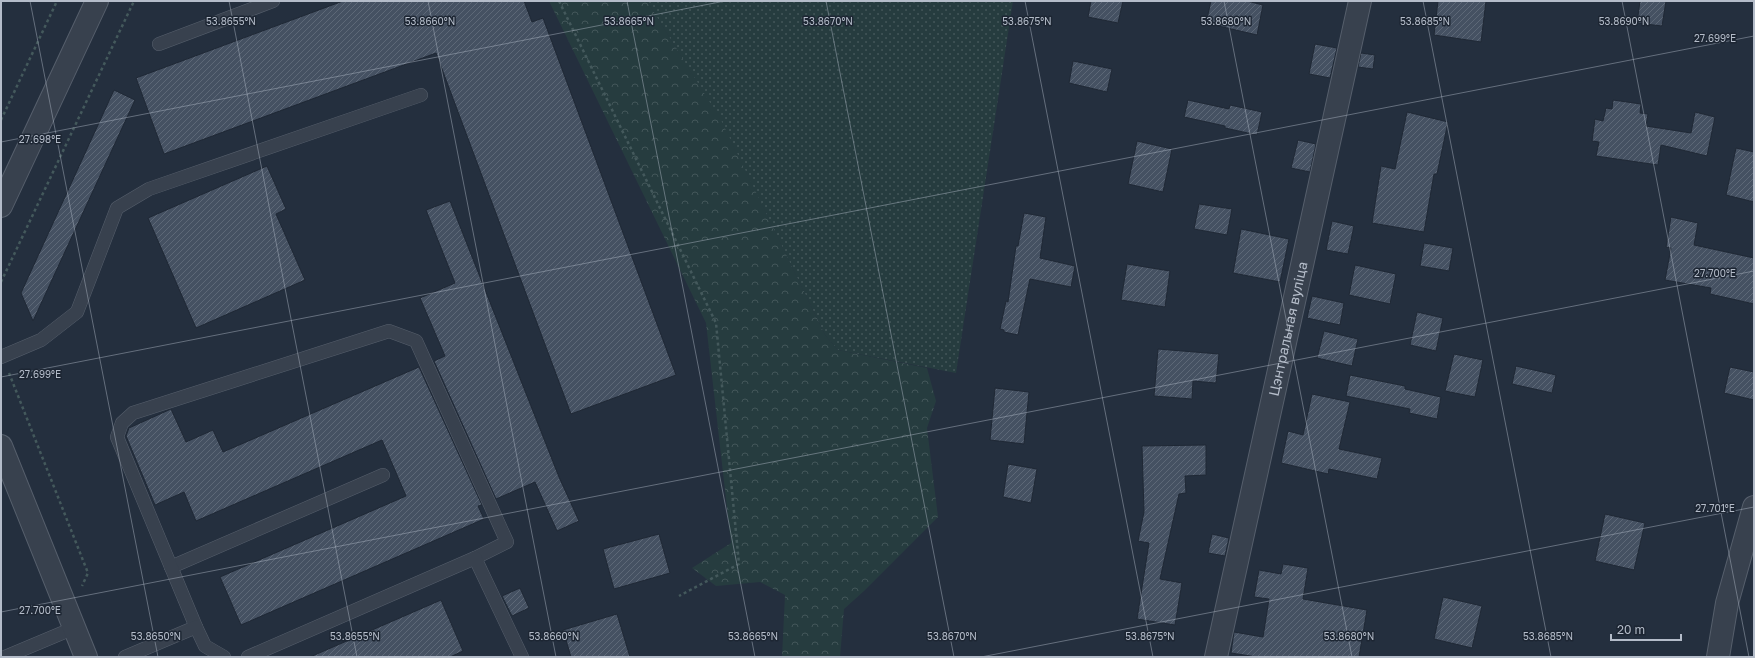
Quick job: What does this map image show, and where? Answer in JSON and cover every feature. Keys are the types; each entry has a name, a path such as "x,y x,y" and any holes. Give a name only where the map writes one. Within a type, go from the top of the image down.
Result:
{"street":[{"path":"1,206 97,1"},
{"name":"Цэнтральная вуліца","path":"1216,657 1360,1"},
{"path":"1,446 86,657"},
{"path":"1718,657 1728,603 1754,508"}],"lane":[{"path":"159,44 273,1"},
{"path":"2,357 41,340 78,312 117,208 149,188 421,95"},
{"path":"224,657 205,646 196,627 117,437 122,423 133,413 389,332 416,341 507,542 475,558 248,657"},
{"path":"171,567 383,475"},
{"path":"475,558 522,657"},
{"path":"5,657 72,623"},
{"path":"125,657 196,627"}],"path":[{"path":"1,120 57,1"},
{"path":"1,282 134,1"},
{"path":"559,1 716,323 739,564 679,596"},
{"path":"2,357 88,573 72,623"}],"green space":[{"path":"549,1 647,1 722,122 825,335 838,350 927,368 936,401 927,428 938,517 844,609 840,657 782,657 785,595 760,582 716,586 692,568 731,543 706,323"},
{"path":"647,1 1013,1 956,373 838,350 825,335 722,123"}],"building":[{"path":"343,1 524,1 532,22 543,18 676,375 571,414 436,53 164,154 136,78"},
{"path":"1091,1 1123,1 1118,23 1088,17"},
{"path":"1211,1 1247,1 1263,5 1257,35 1206,23"},
{"path":"1438,1 1486,1 1481,42 1434,35"},
{"path":"1640,1 1666,1 1662,26 1637,23"},
{"path":"1315,44 1337,48 1330,78 1309,74"},
{"path":"1361,53 1375,55 1373,69 1358,67"},
{"path":"1073,61 1112,69 1107,92 1069,83"},
{"path":"114,90 135,100 33,321 21,293"},
{"path":"1188,100 1229,109 1230,105 1262,112 1257,135 1184,117"},
{"path":"1613,100 1641,104 1640,113 1648,114 1646,126 1691,133 1695,112 1715,117 1707,156 1661,145 1658,165 1596,156 1599,142 1592,141 1595,119 1603,121 1606,108 1612,109"},
{"path":"1407,112 1448,122 1437,174 1434,174 1424,232 1372,223 1381,166 1395,169"},
{"path":"1298,140 1316,144 1310,172 1291,168"},
{"path":"1137,141 1172,149 1163,192 1128,184"},
{"path":"1736,148 1754,152 1754,202 1726,195"},
{"path":"267,166 286,209 276,214 305,280 196,328 148,218"},
{"path":"450,201 559,477 579,521 557,531 535,482 496,499 434,361 445,356 420,298 455,283 426,210"},
{"path":"1199,204 1232,209 1227,235 1194,229"},
{"path":"1024,213 1046,217 1040,258 1075,266 1071,287 1030,279 1018,335 1004,332 1004,330 1000,329 1006,301 1008,302 1016,246 1018,246"},
{"path":"1671,217 1698,223 1694,245 1754,258 1754,304 1710,294 1711,288 1665,280 1671,248 1666,247"},
{"path":"1332,221 1354,226 1348,254 1326,250"},
{"path":"1241,229 1289,239 1280,282 1233,273"},
{"path":"1424,243 1453,248 1449,271 1420,266"},
{"path":"1127,264 1170,271 1165,307 1121,300"},
{"path":"1355,265 1396,274 1390,304 1349,295"},
{"path":"1312,296 1344,303 1340,325 1307,318"},
{"path":"1417,312 1443,318 1436,351 1410,345"},
{"path":"1324,331 1358,339 1352,366 1317,358"},
{"path":"1158,349 1219,354 1216,383 1193,381 1192,399 1154,396"},
{"path":"1454,354 1483,360 1475,397 1445,391"},
{"path":"1516,366 1556,375 1552,393 1512,384"},
{"path":"419,367 482,505 478,506 484,519 241,625 220,577 406,496 382,440 196,521 184,492 155,505 126,436 129,428 171,409 186,442 213,430 223,452"},
{"path":"1730,367 1754,372 1754,400 1724,393"},
{"path":"1350,375 1405,386 1405,389 1441,397 1437,419 1409,413 1410,409 1346,396"},
{"path":"995,388 1029,392 1024,444 990,440"},
{"path":"1312,394 1350,402 1339,449 1382,458 1377,479 1329,469 1328,474 1281,463 1288,431 1303,435"},
{"path":"1206,445 1206,475 1185,476 1186,493 1179,494 1160,579 1182,583 1175,625 1137,619 1149,543 1138,541 1144,512 1142,446"},
{"path":"1008,464 1037,469 1031,503 1003,497"},
{"path":"1605,514 1645,523 1634,570 1595,561"},
{"path":"659,534 670,573 614,589 603,549"},
{"path":"1212,534 1229,538 1225,556 1208,553"},
{"path":"1283,564 1308,568 1303,599 1367,610 1359,657 1257,657 1231,653 1234,632 1263,637 1269,599 1254,597 1259,570 1281,574"},
{"path":"520,588 529,608 512,616 502,596"},
{"path":"1443,597 1482,606 1472,648 1434,639"},
{"path":"441,600 463,651 450,657 310,657"},
{"path":"617,614 630,657 571,657 563,630"}]}
